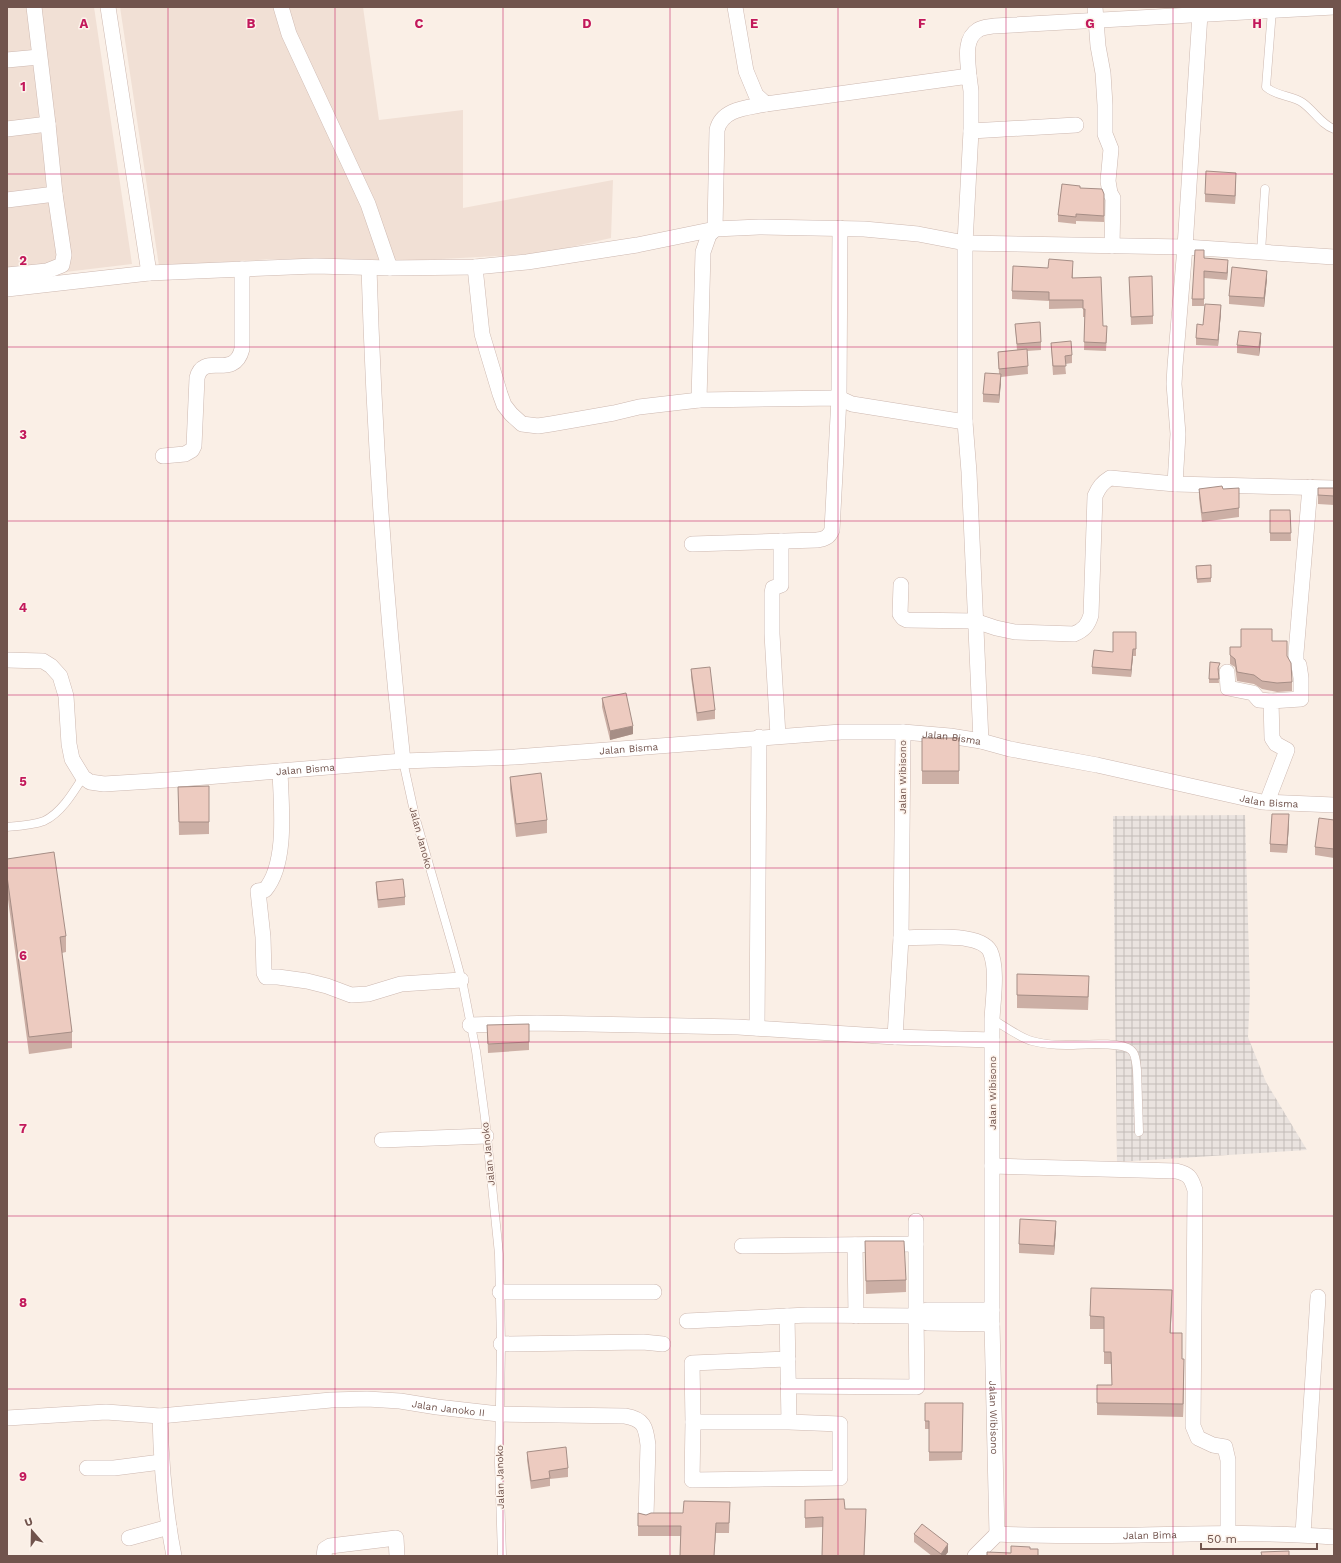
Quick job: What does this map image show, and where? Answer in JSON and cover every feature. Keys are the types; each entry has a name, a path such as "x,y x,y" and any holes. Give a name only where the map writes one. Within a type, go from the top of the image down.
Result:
{"street":[{"path":"7,275 47,271 62,265 64,255 55,194 34,7"},
{"path":"108,7 149,273"},
{"path":"281,7 289,34 368,204 390,268"},
{"path":"735,7 746,71 756,94 766,104"},
{"path":"981,741 965,422 965,243 971,131 969,41 972,35 979,29 1095,14 1334,7"},
{"path":"1175,484 1178,434 1174,384 1185,247 1196,12"},
{"path":"1095,14 1103,74 1105,134 1111,149 1108,181 1110,193 1113,198 1112,246"},
{"path":"7,60 39,57"},
{"path":"699,400 704,252 709,235 715,229 716,136 718,125 724,116 730,112 766,104 969,76"},
{"path":"7,129 48,124"},
{"path":"971,131 1076,125"},
{"path":"7,200 55,194"},
{"path":"7,289 149,273 242,268 316,266 390,268 475,266 527,262 637,245 715,229 759,226 840,228 918,234 965,243 1185,247 1334,256"},
{"path":"692,544 824,539 827,538 832,530 839,398 840,228"},
{"path":"475,266 482,334 504,405 522,424 538,426 614,413 639,407 699,400 839,398 852,404 965,422"},
{"path":"163,456 185,454 192,450 194,446 196,378 199,371 203,367 210,365 231,365 241,355 242,268"},
{"path":"369,268 372,385 382,539 402,761"},
{"path":"901,585 900,614 907,620 976,621 996,628 1015,632 1074,634 1082,631 1088,624 1091,615 1095,496 1098,488 1103,482 1110,478 1175,484 1334,488"},
{"path":"1227,672 1228,688 1253,693 1258,700 1271,701 1300,699 1301,678 1299,665 1296,664 1296,653 1310,487"},
{"path":"778,736 772,634 772,592 773,588 781,585 781,541"},
{"path":"7,660 43,661 52,666 60,676 66,696 69,744 72,759 82,777"},
{"path":"1267,802 1287,750 1276,744 1272,738 1271,701"},
{"name":"Jalan Bisma","path":"82,777 90,782 104,784 402,761 515,757 759,737 842,732 903,732 950,736 981,741 1010,749 1097,765 1267,802 1334,805"},
{"name":"Jalan Wibisono","path":"903,732 901,938 966,938 978,942 990,952 994,971 992,1019 992,1317 997,1534"},
{"path":"757,1028 759,737"},
{"path":"280,771 282,826 281,846 271,883 265,890 258,891 263,937 264,973 266,977 307,980 351,995 368,994 401,984 461,980"},
{"path":"895,1037 901,938"},
{"path":"470,1025 537,1023 757,1028 895,1037 992,1040"},
{"path":"382,1140 486,1136"},
{"path":"992,1166 1176,1171 1187,1174 1193,1181 1195,1190 1193,1426 1198,1438 1214,1445 1225,1447 1228,1460 1228,1534"},
{"path":"788,1386 916,1387 916,1221"},
{"path":"742,1246 916,1244"},
{"path":"855,1245 856,1316"},
{"path":"500,1292 654,1292"},
{"path":"1303,1534 1318,1297"},
{"path":"688,1321 787,1316 916,1316 927,1323 992,1317"},
{"path":"787,1316 789,1422"},
{"path":"501,1344 642,1342 663,1344"},
{"path":"693,1422 789,1422 840,1424 840,1478 692,1480 692,1363 788,1359"},
{"name":"Jalan Janoko II","path":"7,1418 106,1412 160,1416 331,1400 367,1399 400,1401 499,1414 625,1416 639,1420 644,1425 648,1445 646,1516"},
{"path":"160,1416 161,1462 174,1556"},
{"path":"87,1468 114,1468 161,1462"},
{"path":"129,1538 169,1527"},
{"path":"976,1556 997,1534"},
{"name":"Jalan Bima","path":"997,1534 1080,1536 1303,1534 1334,1537"},
{"path":"324,1556 325,1549 330,1546 396,1538 397,1556"}],"lane":[{"path":"1272,10 1266,87 1272,92 1293,97 1303,103 1328,127 1334,129"},
{"path":"1261,252 1266,189"},
{"name":"Jalan Janoko","path":"402,761 415,816 453,948 476,1051 499,1254 501,1344 499,1462 502,1556"},
{"path":"7,827 43,821 54,814 73,793 82,777"},
{"path":"992,1019 1030,1040 1048,1044 1107,1044 1126,1047 1132,1050 1136,1060 1137,1070 1139,1132"}],"shaded area":[{"path":"7,7 94,7 132,264 7,279"},
{"path":"120,7 363,7 379,120 463,110 463,208 613,180 611,238 544,253 498,256 422,260 273,259 159,266"},
{"path":"1245,815 1250,992 1248,1037 1266,1082 1307,1150 1117,1162 1113,816"}],"building":[{"path":"1206,171 1236,173 1235,196 1205,194"},
{"path":"1062,184 1080,186 1080,188 1102,189 1104,194 1104,216 1076,214 1076,217 1058,215"},
{"path":"1195,250 1204,250 1204,258 1228,260 1227,273 1204,271 1204,299 1192,299"},
{"path":"1049,259 1073,261 1072,278 1101,277 1103,326 1107,326 1106,343 1084,342 1085,309 1083,309 1083,300 1049,300 1049,292 1012,291 1013,266 1048,268"},
{"path":"1232,267 1267,271 1264,298 1229,296"},
{"path":"1152,276 1153,316 1131,317 1129,277"},
{"path":"1205,304 1221,305 1218,340 1196,338 1197,324 1203,325"},
{"path":"1040,322 1041,342 1017,344 1015,324"},
{"path":"1239,331 1261,333 1259,347 1237,345"},
{"path":"1071,341 1072,355 1065,356 1066,366 1053,366 1051,343"},
{"path":"1027,349 1028,366 999,369 998,352"},
{"path":"985,373 1001,374 999,395 983,394"},
{"path":"1222,486 1223,489 1239,488 1239,508 1202,513 1199,489"},
{"path":"1318,488 1334,488 1334,496 1318,495"},
{"path":"1270,510 1290,510 1291,533 1270,533"},
{"path":"1211,565 1211,578 1197,579 1196,566"},
{"path":"1241,629 1272,629 1272,641 1287,641 1287,656 1291,663 1292,682 1277,683 1262,681 1254,675 1237,672 1235,659 1230,655 1230,647 1241,647"},
{"path":"1113,632 1136,632 1136,649 1133,649 1131,670 1092,667 1094,650 1113,652"},
{"path":"1210,662 1220,663 1218,668 1219,679 1209,679"},
{"path":"710,667 715,710 697,713 691,669"},
{"path":"626,693 633,726 610,731 602,698"},
{"path":"922,738 959,738 959,771 922,771"},
{"path":"541,773 547,820 516,824 510,777"},
{"path":"209,786 209,822 179,822 178,787"},
{"path":"1272,814 1289,814 1287,845 1270,844"},
{"path":"1319,818 1334,820 1334,849 1315,847"},
{"path":"54,852 66,936 60,937 72,1032 29,1037 7,876 7,859"},
{"path":"403,879 405,897 378,900 376,882"},
{"path":"1017,974 1089,976 1088,997 1017,995"},
{"path":"529,1024 529,1042 488,1044 487,1025"},
{"path":"1020,1219 1056,1221 1054,1246 1019,1244"},
{"path":"865,1241 904,1241 906,1280 866,1281"},
{"path":"1091,1288 1172,1290 1170,1333 1182,1333 1182,1359 1184,1359 1183,1404 1097,1403 1097,1385 1112,1385 1111,1352 1104,1352 1104,1317 1090,1316"},
{"path":"925,1403 963,1403 962,1452 929,1452 929,1421 925,1421"},
{"path":"566,1447 568,1468 549,1471 550,1478 531,1481 527,1452"},
{"path":"844,1499 845,1509 866,1509 864,1556 822,1556 823,1517 805,1518 805,1500"},
{"path":"684,1501 730,1502 729,1523 716,1523 714,1556 680,1556 681,1526 638,1526 638,1513 646,1515 651,1513 683,1513"},
{"path":"922,1524 948,1544 941,1554 914,1534"},
{"path":"1011,1546 1038,1549 1038,1556 987,1556 987,1552 1011,1553"},
{"path":"1289,1551 1289,1556 1262,1556 1261,1552"}]}
